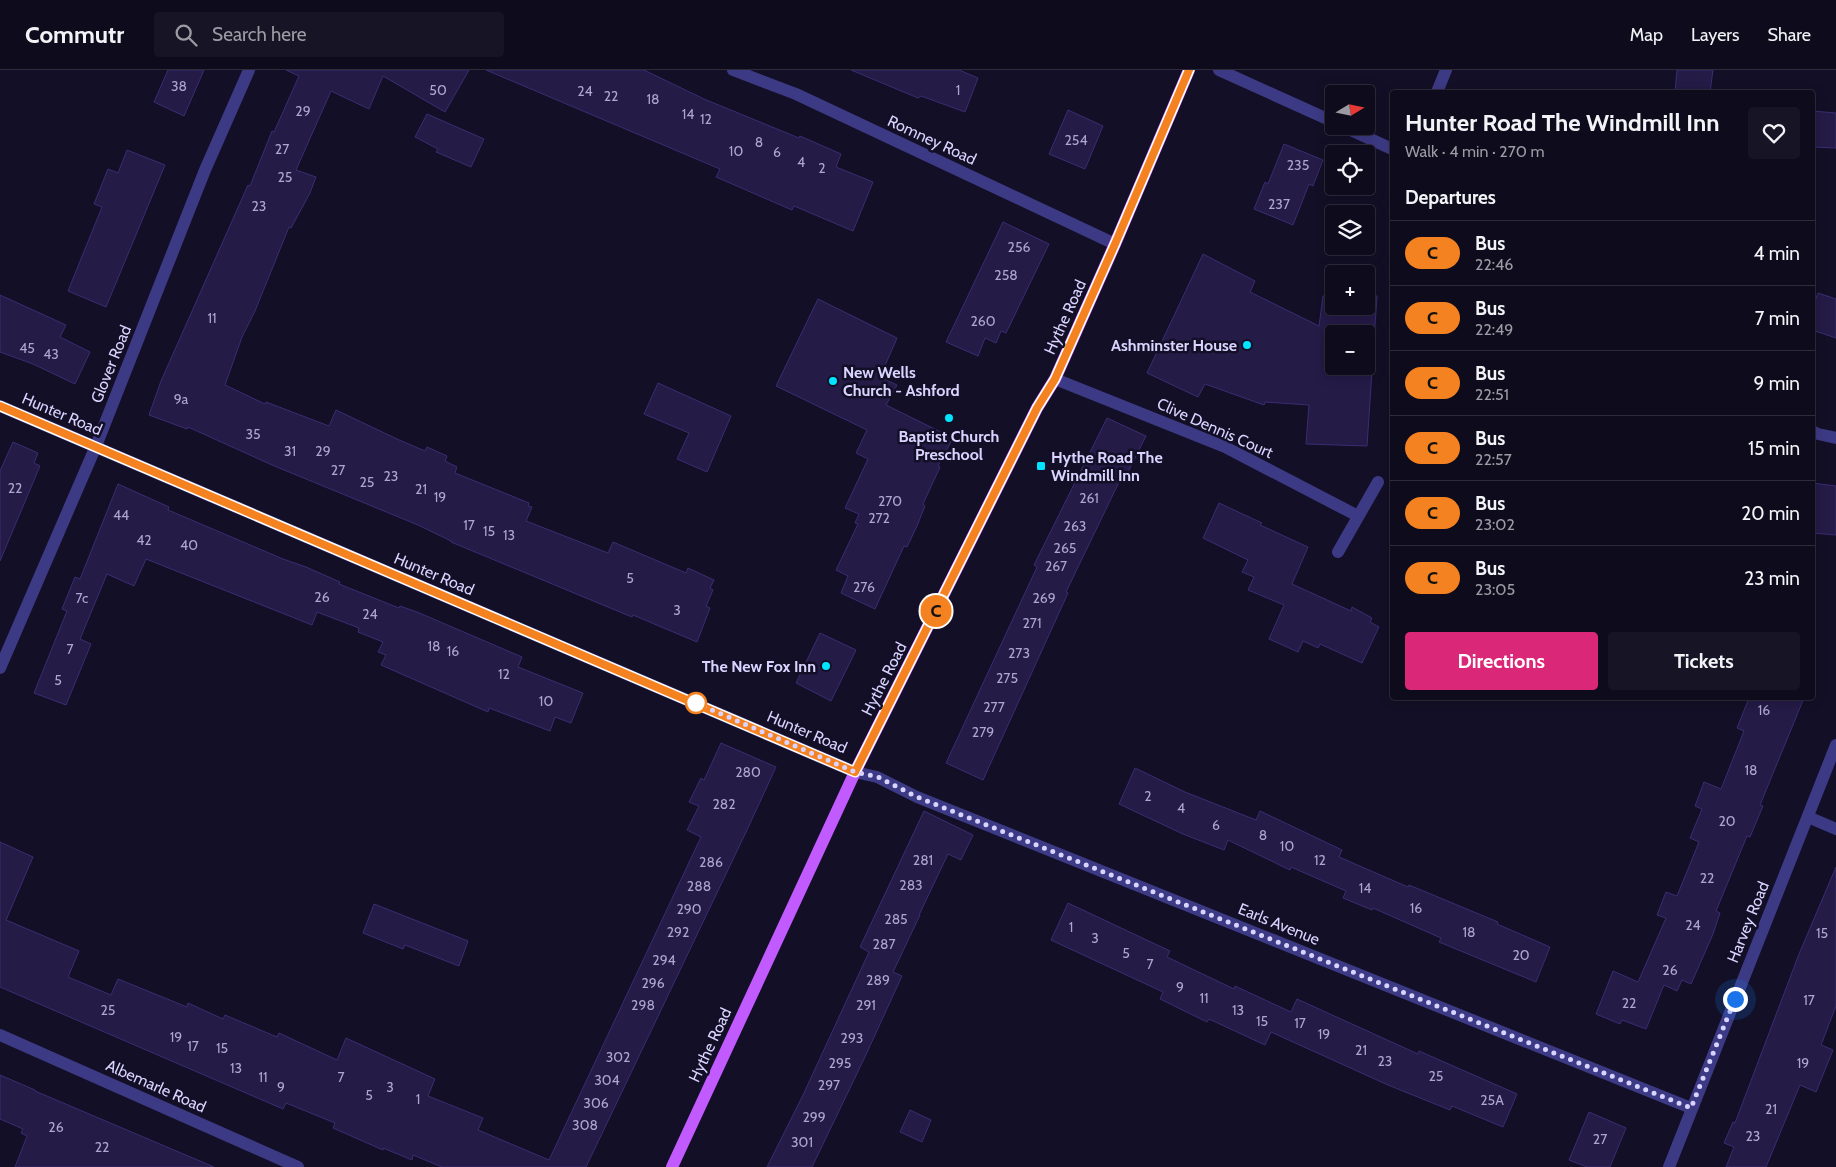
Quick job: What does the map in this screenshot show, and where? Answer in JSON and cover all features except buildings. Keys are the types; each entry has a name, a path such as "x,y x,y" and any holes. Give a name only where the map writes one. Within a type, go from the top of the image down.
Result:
{"main road":[{"name":"Hythe Road","path":"672,1167 855,772 1037,408 1055,379 1189,70"}],"street":[{"name":"Glover Road","path":"0,668 96,446 205,170 249,70"},
{"name":"Romney Road","path":"733,70 796,94 1115,244"},
{"path":"1220,70 1325,118"},
{"path":"1438,90 1446,70"},
{"path":"1362,135 1390,148"},
{"name":"Clive Dennis Court","path":"1055,379 1225,447 1358,516"},
{"name":"Hunter Road","path":"0,406 855,772"},
{"path":"1815,432 1836,438"},
{"path":"1338,552 1378,482"},
{"name":"Harvey Road","path":"1669,1167 1836,745"},
{"name":"Earls Avenue","path":"855,772 878,777 917,797 1691,1108"},
{"path":"1808,817 1836,829"},
{"name":"Albemarle Road","path":"0,1035 298,1167"}],"bus line":[{"name":"C","path":"0,406 841,764 855,772 1037,408 1055,379 1189,70"}],"place":[{"name":"Ashminster House","path":"1247,345"},
{"name":"New Wells Church - Ashford","path":"833,381"},
{"name":"Baptist Church Preschool","path":"949,418"},
{"name":"Hythe Road The Windmill Inn","path":"1041,466"},
{"name":"The New Fox Inn","path":"826,666"}],"route":[{"path":"696,703 841,764 855,772 878,777 917,797 1096,867 1691,1108 1735,999"}]}
